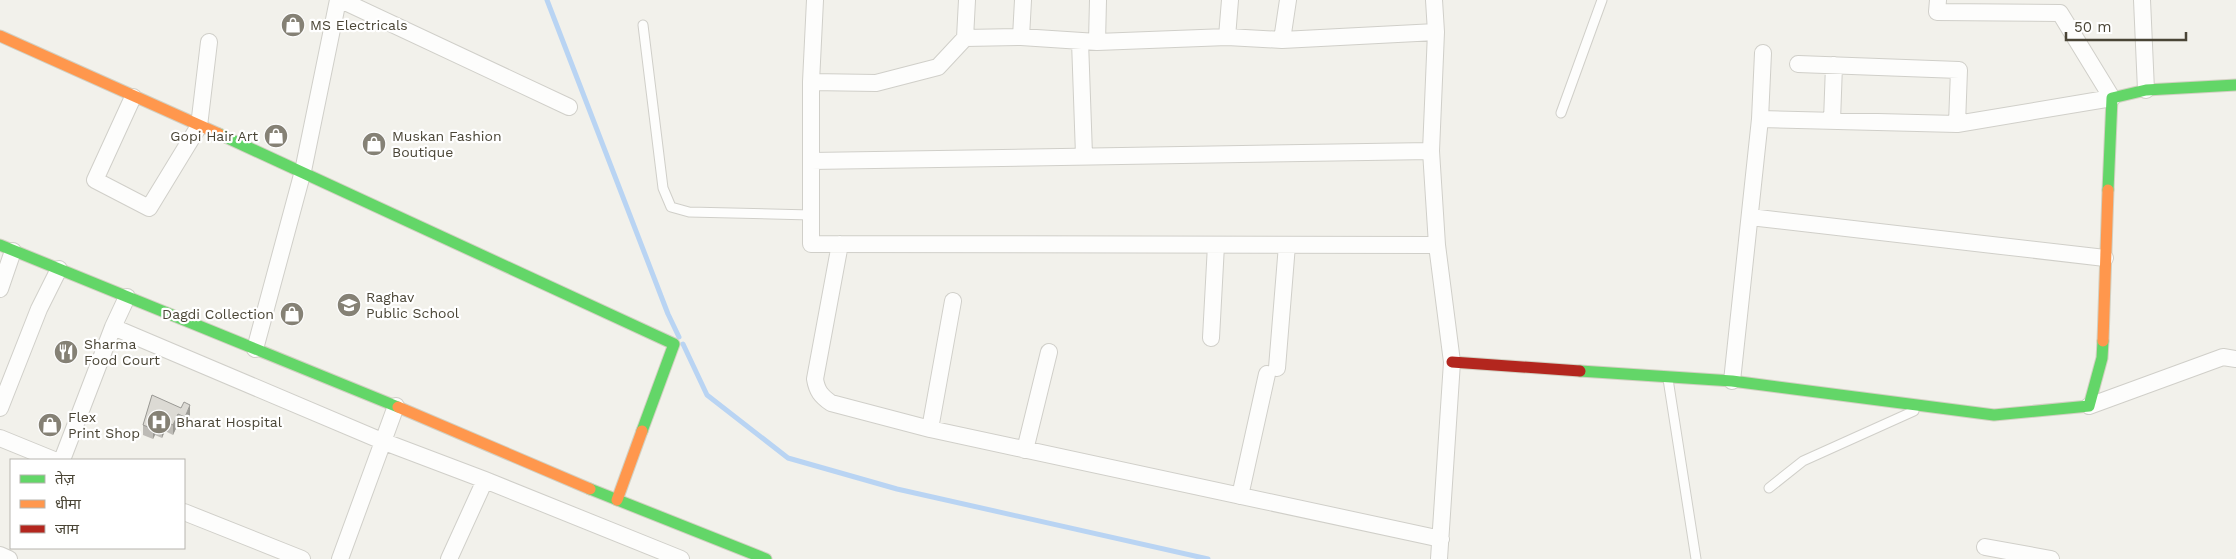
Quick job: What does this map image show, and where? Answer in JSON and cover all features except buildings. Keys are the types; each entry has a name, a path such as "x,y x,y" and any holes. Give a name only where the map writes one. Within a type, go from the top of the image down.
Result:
{"street":[{"path":"255,350 303,171 340,0 569,107"},
{"path":"815,0 811,82 811,244 1437,245"},
{"path":"811,82 876,83 938,66 965,38 967,0"},
{"path":"1020,37 1023,0"},
{"path":"1098,0 1098,42"},
{"path":"1227,37 1230,0"},
{"path":"1282,40 1288,0"},
{"path":"1434,0 1436,32 1431,150 1437,245 1452,362 1439,559"},
{"path":"1938,0 1937,12 2060,6 2112,98 2102,358 2089,406"},
{"path":"2142,0 2146,90"},
{"path":"965,38 1020,37 1098,42 1227,37 1282,40 1436,32"},
{"path":"0,36 133,97 303,171 674,344 617,500"},
{"path":"1080,41 1084,155"},
{"path":"133,97 95,180 149,208 199,126 209,42"},
{"path":"1732,381 1760,119 1763,52"},
{"path":"1798,64 1959,70 1958,124"},
{"path":"1832,121 1834,65"},
{"path":"1760,119 1958,124 2112,98 2146,90 2236,84"},
{"path":"811,160 1431,150"},
{"path":"1750,217 2105,258"},
{"path":"840,244 815,379 817,389 822,397 831,403 930,429 1441,539"},
{"path":"1211,338 1216,244"},
{"path":"1240,496 1272,371 1287,245"},
{"path":"0,289 7,248 396,406 617,500 766,559"},
{"path":"0,408 39,310 59,269"},
{"path":"62,459 113,327 127,297"},
{"path":"930,429 954,301"},
{"path":"113,327 382,442 485,480 681,559"},
{"path":"1025,450 1049,352"},
{"path":"1452,362 1732,381 1994,414 2089,406 2224,357 2236,358"},
{"path":"340,559 396,406"},
{"path":"0,438 52,459"},
{"path":"449,559 485,480"},
{"path":"185,512 302,559"},
{"path":"1985,547 2051,559"},
{"path":"0,555 9,559"}],"lane":[{"path":"1561,113 1602,0"},
{"path":"643,24 663,188 671,206 680,211 690,212 811,215"},
{"path":"1668,377 1696,559"},
{"path":"1769,488 1803,461 1925,406"}],"waterway":[{"path":"547,0 668,314 679,337"},
{"path":"683,344 707,395 788,458 897,489 1208,559"}],"traffic: fast":[{"path":"2108,190 2112,98 2146,90 2236,85"},
{"path":"219,134 674,344 642,431"},
{"path":"0,245 398,407"},
{"path":"1580,371 1732,381 1994,415 2089,406 2102,358 2103,341"},
{"path":"590,489 766,559"}],"traffic: slow":[{"path":"0,36 219,134"},
{"path":"2103,341 2108,190"},
{"path":"398,407 590,489"},
{"path":"617,500 642,431"}],"traffic: jam":[{"path":"1452,362 1580,371"}],"place":[{"name":"MS Electricals","path":"293,25"},
{"name":"Gopi Hair Art","path":"276,136"},
{"name":"Muskan Fashion Boutique","path":"374,144"},
{"name":"Raghav Public School","path":"349,305"},
{"name":"Dagdi Collection","path":"292,314"},
{"name":"Sharma Food Court","path":"66,352"},
{"name":"Bharat Hospital","path":"159,422"},
{"name":"Flex Print Shop","path":"50,425"}]}
